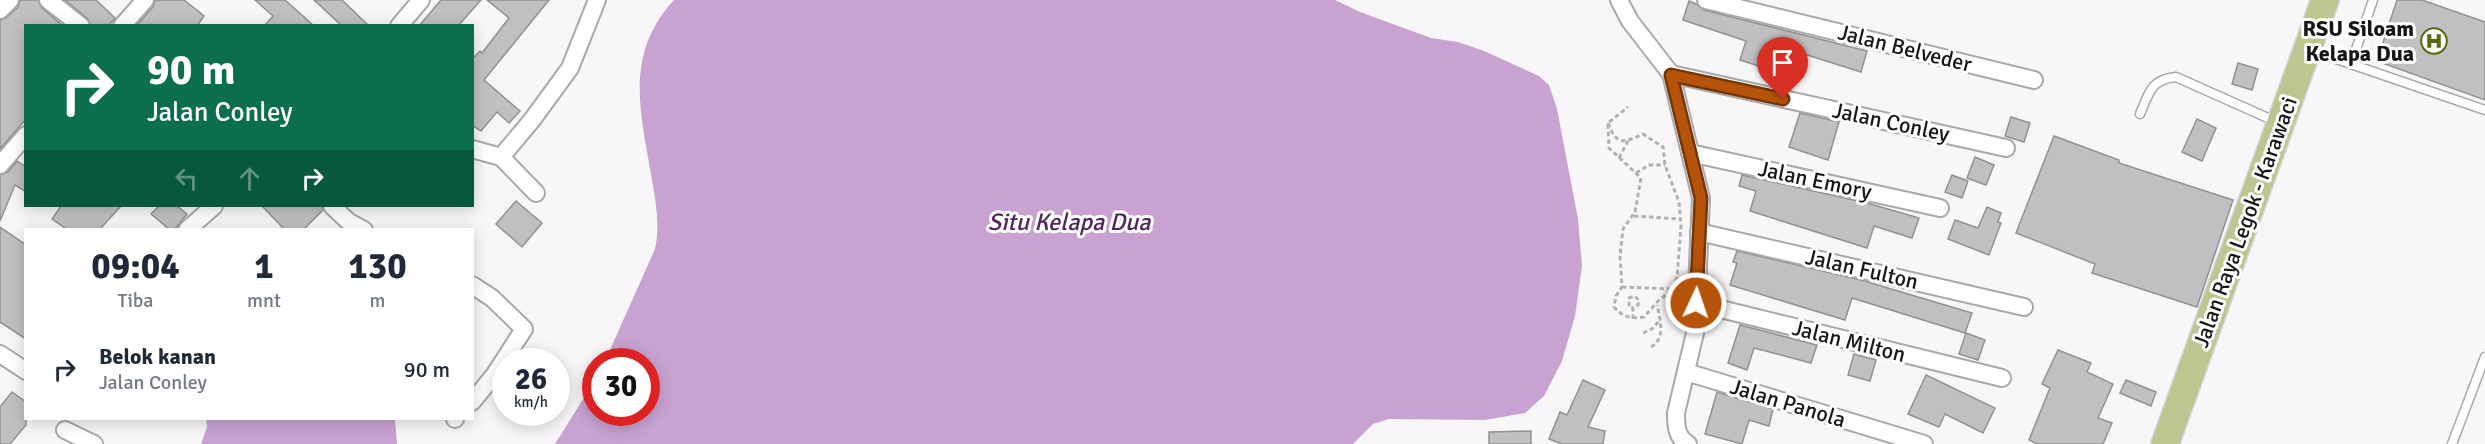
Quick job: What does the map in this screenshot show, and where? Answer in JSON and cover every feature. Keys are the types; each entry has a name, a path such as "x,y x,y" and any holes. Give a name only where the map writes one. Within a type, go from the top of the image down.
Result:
{"main road":[{"name":"Jalan Raya Legok - Karawaci","path":"2165,444 2325,0"}],"street":[{"path":"0,10 10,0"},
{"path":"48,0 78,24"},
{"path":"124,24 145,0"},
{"path":"401,24 421,0"},
{"path":"501,157 532,120 570,68 597,0"},
{"path":"1619,0 1630,21 1671,75 1701,198 1695,333 1676,419 1678,435 1686,443"},
{"name":"Jalan Belveder","path":"1706,0 2034,80"},
{"name":"Jalan Conley","path":"1671,75 2006,147"},
{"path":"0,165 24,137"},
{"path":"474,150 501,157 536,193"},
{"name":"Jalan Emory","path":"1690,153 1940,208"},
{"path":"333,207 349,222 360,228"},
{"path":"190,228 206,208"},
{"name":"Jalan Fulton","path":"1699,232 2024,307"},
{"path":"474,286 492,298 524,328 495,374 474,400"},
{"name":"Jalan Milton","path":"1696,303 2002,378"},
{"path":"0,354 24,370"},
{"name":"Jalan Panola","path":"1686,372 1924,444"},
{"path":"65,431 94,444"}],"lane":[{"path":"2351,64 2373,0"},
{"path":"2308,50 2485,110"},
{"path":"2140,114 2153,86 2164,78 2176,77 2268,118 2285,113"},
{"path":"2452,444 2485,357"}],"path":[{"path":"1608,123 1628,107"},
{"path":"1608,123 1612,135 1619,141 1628,141 1643,134 1663,147 1665,165 1679,202 1677,279 1673,289"},
{"path":"1608,123 1609,148 1641,178 1639,197 1633,215 1623,229 1620,256 1622,287 1616,296 1614,307 1618,313 1633,319 1644,317 1673,289 1698,272"},
{"path":"1619,158 1628,141"},
{"path":"1635,173 1649,165 1665,165"},
{"path":"1633,215 1680,219"},
{"path":"1622,287 1673,289"},
{"path":"1634,296 1639,300 1638,305 1633,309 1627,303 1629,298 1634,296"},
{"path":"1651,347 1656,344 1661,332 1657,304"},
{"path":"1633,309 1633,319"},
{"path":"1643,333 1660,320"}],"water":[{"name":"Situ Kelapa Dua","path":"674,0 1335,0 1360,12 1431,38 1458,42 1484,51 1539,76 1549,85 1557,109 1578,219 1582,266 1575,316 1562,361 1544,396 1525,413 1485,420 1389,419 1373,424 1353,444 555,444 566,426 570,426 570,420 582,401 582,426 660,426 660,348 611,348 655,249 657,214 644,132 640,86 642,64 648,42 658,21"},
{"path":"206,420 395,420 397,444 201,444 207,427"}],"building":[{"path":"20,0 38,0 42,8 61,24 24,24 24,121 0,149 0,20 18,7"},
{"path":"65,0 96,0 115,18 110,24 90,24 87,18"},
{"path":"155,0 184,0 204,16 198,24 138,24 153,7"},
{"path":"255,0 285,0 312,24 266,24 273,16"},
{"path":"314,0 342,0 367,24 340,24"},
{"path":"441,0 481,0 460,24 421,24"},
{"path":"487,0 549,0 484,80 520,111 509,123 497,112 481,131 474,126 474,57 480,51 482,53 509,18"},
{"name":"RSU Siloam Kelapa Dua","path":"2397,0 2422,0 2485,22 2485,100 2377,61"},
{"path":"1689,1 1704,10 1867,51 1861,72 1804,54 1796,78 1740,60 1746,41 1683,20"},
{"path":"2238,63 2258,69 2252,90 2232,84"},
{"path":"1800,113 1839,122 1828,160 1789,147"},
{"path":"2011,117 2030,123 2024,142 2005,136"},
{"path":"2197,119 2216,128 2202,161 2182,152"},
{"path":"2054,136 2119,160 2119,163 2233,200 2197,307 2092,273 2095,264 2016,233"},
{"path":"1975,157 1994,165 1986,185 1967,178"},
{"path":"17,161 24,166 24,191 15,185 0,221 0,175 8,172"},
{"path":"1742,175 1867,203 1919,218 1912,238 1874,226 1867,248 1750,211 1756,191 1739,186"},
{"path":"1952,175 1968,181 1962,198 1945,192"},
{"path":"516,201 542,223 522,247 496,224"},
{"path":"60,207 120,207 101,228 65,228 52,219"},
{"path":"158,207 178,207 187,214 176,228 168,228 151,214"},
{"path":"263,207 322,207 323,210 305,228 283,228"},
{"path":"1987,207 2001,213 1998,222 2001,223 1989,255 1948,239 1955,220 1978,228"},
{"path":"0,227 24,244 24,338 0,322"},
{"path":"1737,251 1861,280 1972,313 1965,333 1852,298 1845,320 1730,285 1737,263 1733,262"},
{"path":"1740,325 1817,345 1811,363 1754,348 1747,370 1728,363"},
{"path":"1966,333 1985,340 1978,360 1959,354"},
{"path":"2058,350 2091,363 2087,372 2113,384 2098,418 2112,423 2103,444 2037,444 2029,440 2050,388 2042,384"},
{"path":"1854,354 1876,360 1870,381 1848,375"},
{"path":"1926,375 1995,408 1983,433 1945,414 1939,427 1908,414"},
{"path":"1583,380 1605,390 1588,427 1605,431 1603,444 1562,444 1549,439 1560,412 1567,415"},
{"path":"2126,380 2156,392 2151,406 2120,393"},
{"path":"12,392 24,401 26,425 10,444 0,444 0,407"},
{"path":"1717,392 1773,409 1769,426 1749,420 1742,444 1705,434"},
{"path":"1531,431 1531,444 1489,444 1489,432"}],"place":[{"name":"RSU Siloam Kelapa Dua","path":"2434,41"}],"route":[{"path":"1696,303 1701,198 1671,75 1783,99"}]}
